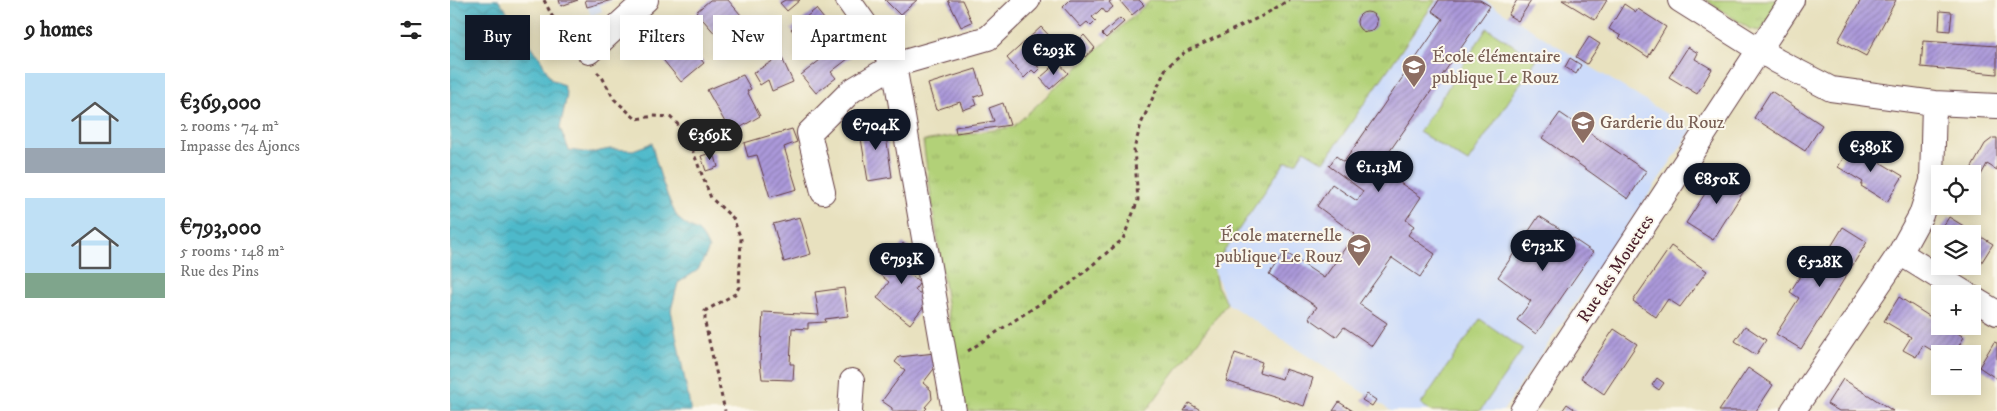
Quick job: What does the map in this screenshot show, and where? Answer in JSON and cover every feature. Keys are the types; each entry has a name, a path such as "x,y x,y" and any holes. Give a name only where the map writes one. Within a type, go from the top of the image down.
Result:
{"street":[{"path":"610,33 646,0"},
{"path":"848,0 894,65 954,411"},
{"path":"1680,0 1803,77 1831,89 1934,104 1997,106"},
{"name":"Rue des Mouettes","path":"1522,411 1792,0"},
{"path":"823,192 809,133 851,91 894,65 988,38 1025,1"},
{"path":"1793,411 1900,253 1921,215 1932,181 1934,104"},
{"path":"1900,253 1952,285"},
{"path":"1981,303 1997,313"},
{"path":"850,411 852,381"}],"path":[{"path":"544,0 552,15"},
{"path":"946,364 1070,284 1123,239 1138,200 1134,149 1141,124 1166,68 1185,52 1262,16 1289,0"},
{"path":"590,60 590,66 602,77 614,99 636,119 654,116 670,117 685,131 711,198 733,218 741,240 739,287 735,294 705,311 705,323 725,411"}],"shaded area":[{"path":"585,0 613,0 600,5 602,11 591,15"},
{"path":"1437,0 1484,0 1692,130 1503,411 1391,411 1227,303 1213,267 1285,161 1304,150 1324,162"}],"green space":[{"path":"1151,0 1436,0 1324,162 1304,150 1297,162 1285,162 1213,267 1217,286 1227,303 1146,411 963,411 923,141 1013,127"},
{"path":"1706,0 1784,0 1760,31 1750,29"},
{"path":"1487,28 1536,60 1468,162 1419,132"},
{"path":"1480,319 1523,349 1480,411 1431,411 1421,404"}],"water":[{"path":"450,0 499,0 510,15 465,15 465,60 530,60 530,44 551,79 563,85 567,95 560,128 569,150 590,153 610,149 633,150 652,143 663,183 676,215 702,236 709,249 698,270 678,283 671,310 691,411 450,411"}],"building":[{"path":"559,0 578,0 561,6"},
{"path":"585,0 612,0 587,7"},
{"path":"710,0 728,0 741,15 713,15 713,31 703,20 703,15 699,15 696,12"},
{"path":"785,0 800,0 787,11 780,3"},
{"path":"885,0 917,0 900,15"},
{"path":"948,0 962,0 972,22 961,27"},
{"path":"1070,0 1112,0 1109,2 1113,7 1106,13 1102,8 1092,17 1096,21 1091,26 1087,22 1081,27 1063,7"},
{"path":"1139,0 1144,5 1132,15 1120,1"},
{"path":"1439,0 1480,0 1490,6 1378,168 1421,197 1406,220 1414,226 1408,235 1435,254 1420,277 1392,258 1359,304 1387,323 1372,346 1344,327 1336,337 1309,318 1317,307 1269,275 1285,252 1324,278 1355,234 1317,206 1332,184 1357,201 1363,191 1329,166 1336,156 1344,162 1443,19 1432,11"},
{"path":"1517,0 1531,1 1518,21 1508,15"},
{"path":"1562,0 1607,0 1595,20"},
{"path":"1861,0 1896,0 1866,56 1838,41"},
{"path":"1624,4 1636,12 1638,9 1666,27 1648,57 1609,29"},
{"path":"816,9 821,15 808,15"},
{"path":"1940,11 1952,12 1950,31 1939,30"},
{"path":"1367,12 1374,15 1377,22 1374,29 1367,32 1360,29 1357,22 1360,15"},
{"path":"1120,18 1124,22 1106,38 1102,34"},
{"path":"1041,27 1059,46 1051,53 1055,57 1051,61 1047,57 1037,66 1040,68 1035,73 1032,70 1024,78 1007,58"},
{"path":"1084,35 1095,48 1085,57 1074,45"},
{"path":"1589,37 1600,44 1587,64 1576,57"},
{"path":"1923,41 1997,46 1997,74 1921,67"},
{"path":"1688,47 1698,53 1695,59 1712,69 1697,94 1669,77"},
{"path":"782,58 793,82 772,91 768,80 760,85 753,73 774,60 782,60"},
{"path":"1570,58 1581,65 1576,74 1565,67"},
{"path":"663,60 702,60 704,63 681,82"},
{"path":"820,60 847,60 831,72 836,78 816,93 801,75"},
{"path":"1058,62 1068,73 1050,89 1040,78"},
{"path":"976,69 984,94 974,97 977,105 963,110 960,102 936,110 928,84"},
{"path":"743,75 751,89 747,91 760,116 731,133 707,90"},
{"path":"1771,91 1822,125 1805,151 1754,118"},
{"path":"1003,103 1010,125 956,133 955,127 994,121 989,108"},
{"path":"1560,113 1646,171 1628,199 1542,138"},
{"path":"884,122 892,177 868,181 859,126"},
{"path":"792,129 797,142 784,147 797,189 770,197 757,155 748,157 744,143"},
{"path":"1993,138 1997,138 1997,170 1987,164 1981,175 1981,165 1973,165 1985,144"},
{"path":"1851,145 1903,176 1887,202 1861,186 1863,182 1838,167"},
{"path":"714,152 718,167 706,171 701,156"},
{"path":"1721,169 1747,186 1713,240 1686,223"},
{"path":"1539,216 1560,229 1546,249 1558,258 1572,238 1593,252 1536,334 1517,320 1531,301 1498,277"},
{"path":"800,217 811,254 784,262 773,224"},
{"path":"1949,217 1962,225 1944,225"},
{"path":"1843,227 1867,242 1801,349 1776,334 1799,298 1790,292 1804,270 1813,276"},
{"path":"1981,237 1993,244 1981,263"},
{"path":"903,243 920,257 908,273 920,282 915,290 919,293 925,292 927,302 910,324 877,298 889,282 879,274"},
{"path":"1671,246 1707,271 1680,307 1668,299 1656,317 1633,301"},
{"path":"844,288 848,316 825,319 826,322 808,323 808,329 792,328 790,364 794,364 793,380 762,379 760,362 763,312 819,315 815,292"},
{"path":"1899,297 1931,317 1931,335 1961,335 1964,337 1959,345 1931,345 1931,350 1923,345 1916,357 1903,350 1911,337 1884,321"},
{"path":"1745,326 1766,340 1756,355 1735,341"},
{"path":"1614,329 1637,344 1604,394 1581,378"},
{"path":"1994,342 1997,343 1997,379 1981,368 1981,364"},
{"path":"935,353 937,365 923,383 931,390 932,399 925,407 927,408 924,411 892,411 892,408 882,401 905,370 895,362 899,357"},
{"path":"1235,353 1262,362 1259,372 1282,379 1285,369 1313,378 1304,406 1226,381"},
{"path":"1748,368 1773,385 1756,411 1719,411"},
{"path":"1657,378 1664,383 1659,390 1652,385"},
{"path":"1843,379 1893,411 1839,411 1827,404"},
{"path":"1367,394 1376,400 1372,406 1362,400"},
{"path":"1339,402 1353,411 1333,411"},
{"path":"1189,403 1202,411 1184,411"},
{"path":"1567,404 1577,411 1562,411"}],"place":[{"name":"École élémentaire publique Le Rouz","path":"1414,88"},
{"name":"Garderie du Rouz","path":"1583,144"},
{"name":"École maternelle publique Le Rouz","path":"1359,267"}]}
